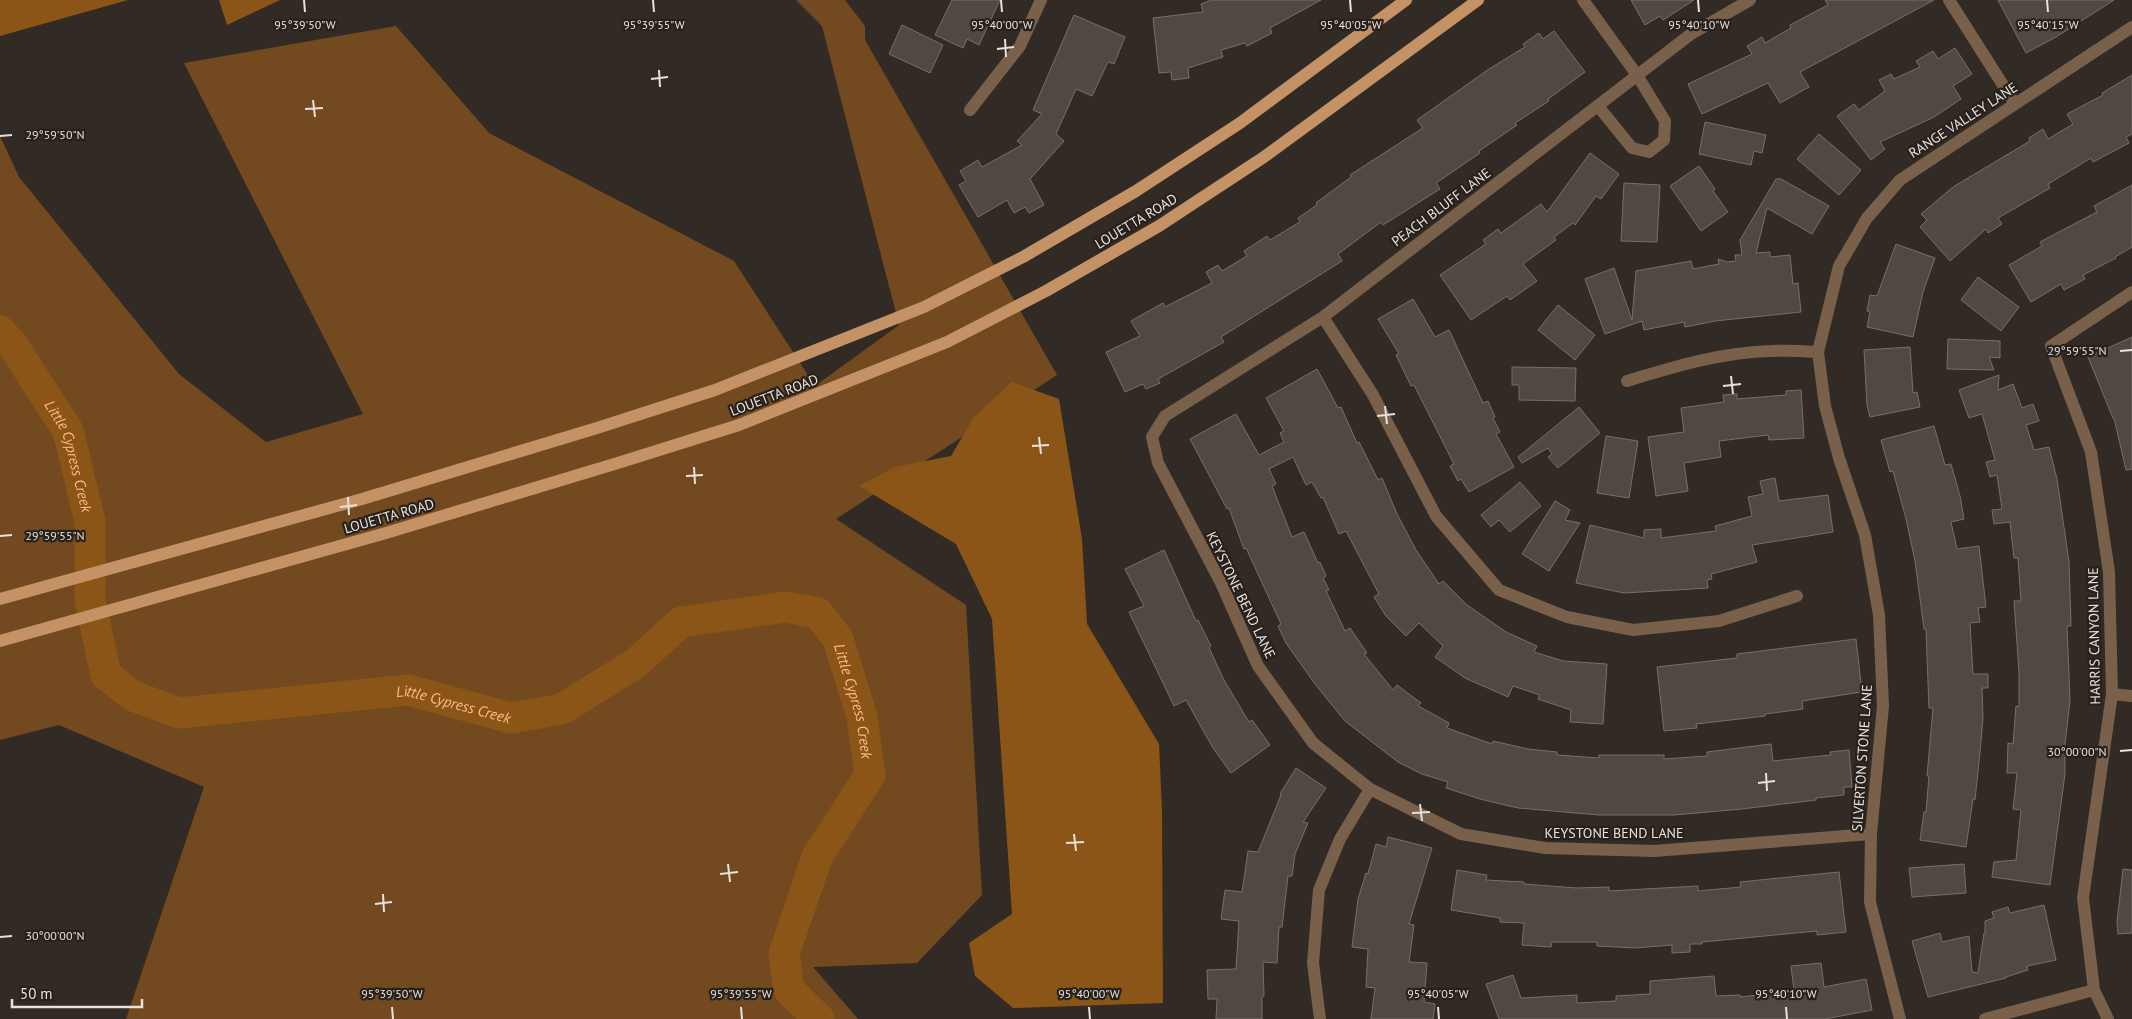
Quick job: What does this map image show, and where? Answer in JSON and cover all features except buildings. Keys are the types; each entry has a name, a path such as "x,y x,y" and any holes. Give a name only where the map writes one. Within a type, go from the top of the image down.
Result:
{"main road":[{"name":"LOUETTA ROAD","path":"0,599 400,488 715,390 924,307 1022,257 1136,191 1240,122 1406,0"},
{"name":"LOUETTA ROAD","path":"0,641 386,533 639,457 739,425 947,342 1046,291 1159,226 1264,157 1478,0"}],"street":[{"path":"970,110 1020,46 1041,0"},
{"path":"1584,0 1637,75 1665,120 1664,140 1649,152 1632,148 1598,106"},
{"name":"PEACH BLUFF LANE","path":"1152,437 1165,416 1323,317 1691,34 1750,0"},
{"path":"1949,0 2015,104"},
{"name":"RANGE VALLEY LANE","path":"1839,266 1867,218 1900,180 2132,27"},
{"name":"SILVERTON STONE LANE","path":"1839,266 1818,352 1826,406 1839,458 1865,535 1879,615 1883,706 1872,834 1870,902 1900,1019"},
{"name":"HARRIS CANYON LANE","path":"2108,1019 2094,990 2083,898 2112,694 2109,572 2091,452 2050,346 2132,292"},
{"path":"1323,317 1373,394 1436,516 1499,590 1567,617 1633,630 1719,621 1797,596"},
{"path":"1627,381 1673,367 1718,357 1769,351 1818,352"},
{"name":"KEYSTONE BEND LANE","path":"1152,437 1158,463 1221,583 1258,666 1313,743 1370,790 1461,834 1545,848 1654,851 1872,834"},
{"path":"2112,694 2132,696"},
{"path":"1320,1019 1313,963 1319,890 1340,839 1370,790"},
{"path":"1985,1019 2094,990"}],"shaded area":[{"path":"0,0 128,0 0,36"},
{"path":"219,0 280,0 227,25"},
{"path":"796,0 845,0 865,26 865,40 1057,375 836,519 966,605 982,895 917,963 813,967 858,1019 126,1019 204,787 59,725 0,740 0,136 19,177 179,374 266,442 363,414 184,63 396,26 489,133 734,261 815,386 899,325 822,26"},
{"path":"1012,382 1059,399 1082,539 1087,624 1159,744 1162,810 1163,1003 1013,1008 975,976 969,943 1012,914 992,619 956,544 859,486 895,467 951,456 974,417"}],"waterway":[{"name":"Little Cypress Creek","path":"0,331 12,344 68,431 90,521 90,600 106,675 133,696 179,713 408,690 511,718 562,709 636,663 681,622 786,607 818,613 838,639 862,717 870,775 817,857 784,954 789,990 819,1019"}]}
